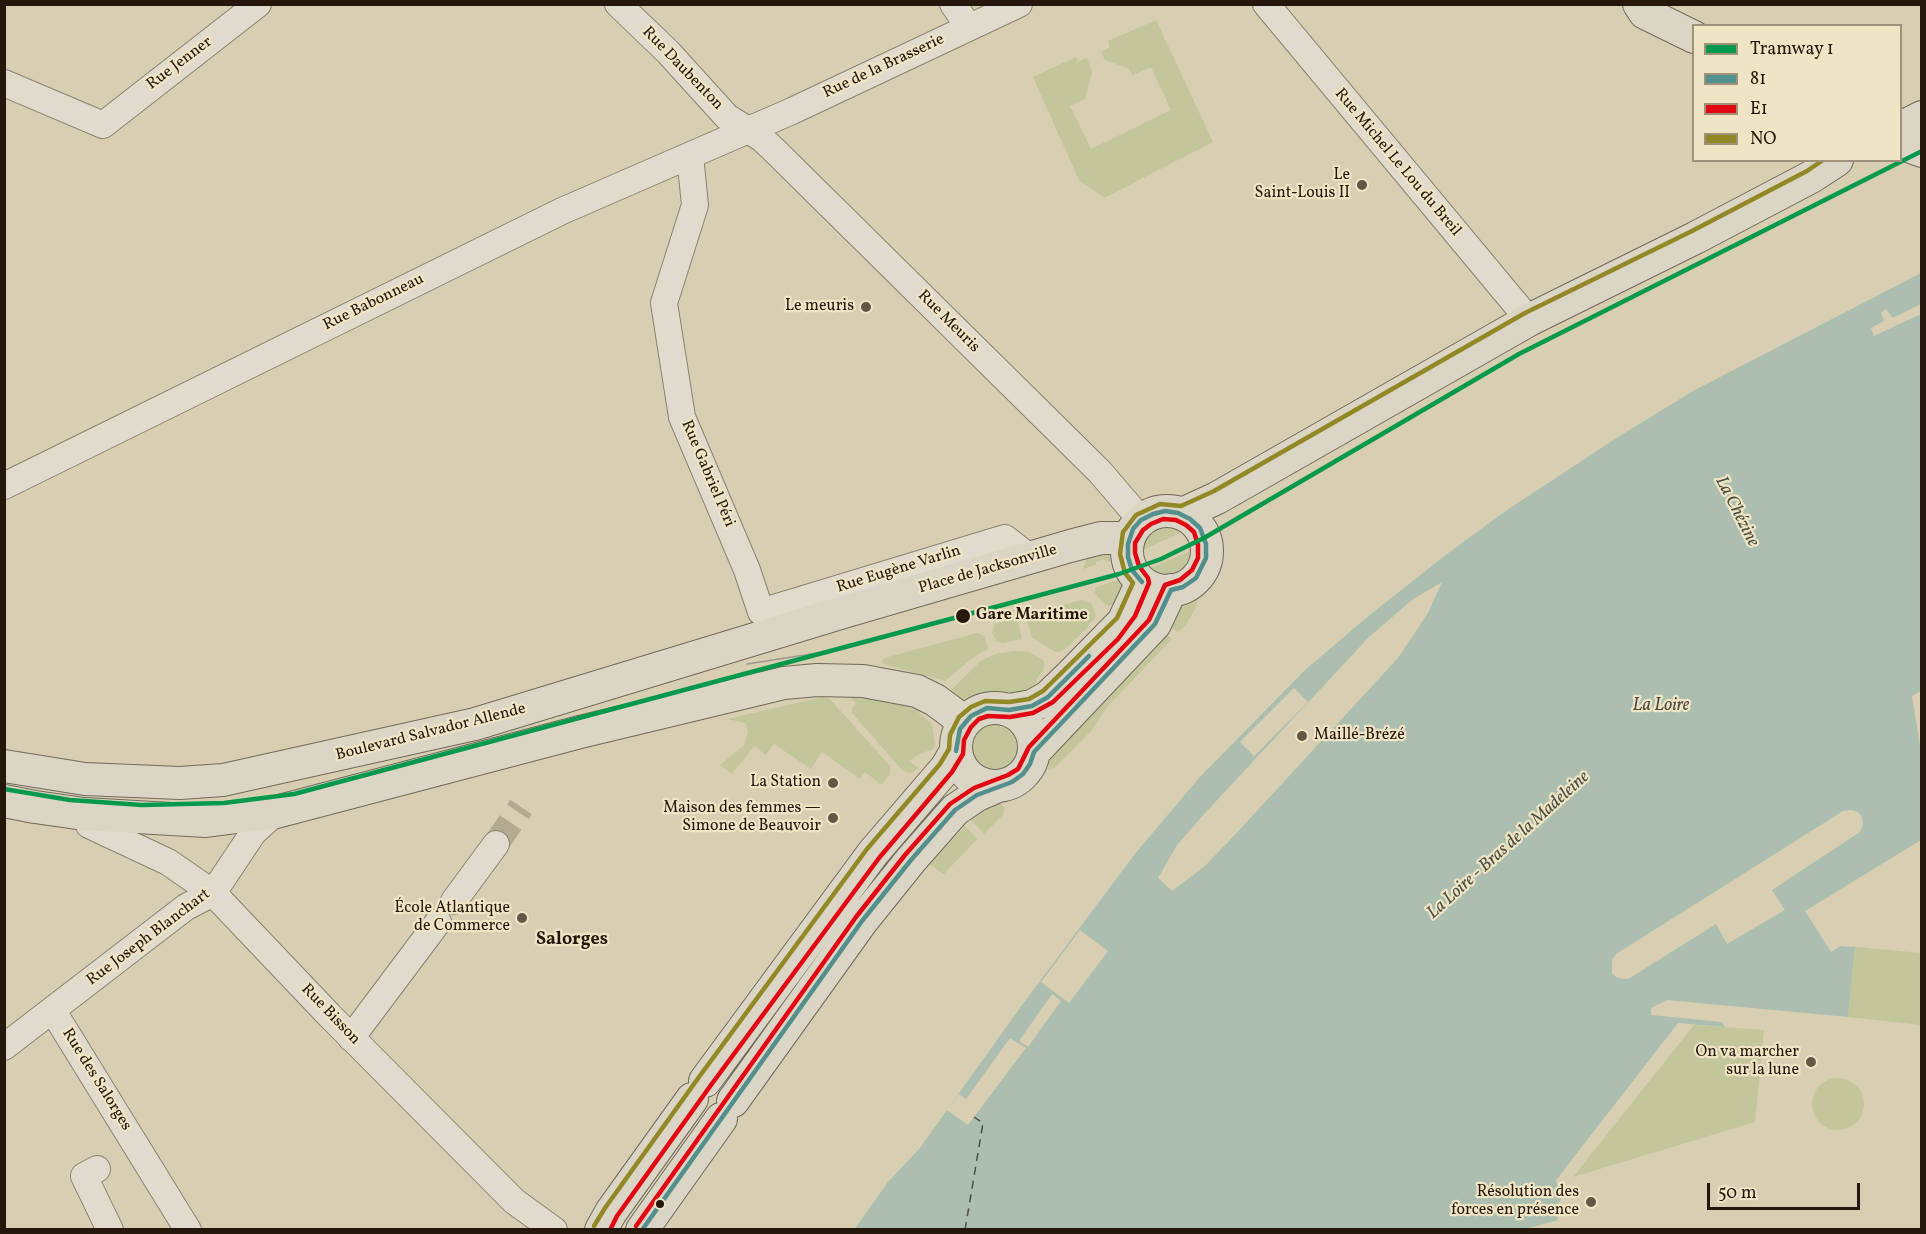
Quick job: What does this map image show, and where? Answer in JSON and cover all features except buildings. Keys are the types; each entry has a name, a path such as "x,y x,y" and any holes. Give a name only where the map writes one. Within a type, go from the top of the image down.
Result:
{"main road":[{"path":"1639,4 1646,14 1692,36"},
{"path":"1902,127 1922,117"},
{"path":"1902,143 1922,151"},
{"path":"1182,514 1217,498 1529,320 1716,227 1811,177 1834,162"},
{"name":"Place de Jacksonville","path":"847,611 1135,529 1152,514 1162,511 1182,514"},
{"path":"1135,529 1127,550 1129,562 1135,574 1157,586 1183,587 1194,580 1203,567 1206,558 1206,544 1196,523 1182,514"},
{"path":"601,1230 611,1212 699,1090 873,853 946,768 961,736 979,711 987,708 1009,710 1032,706 1048,697 1157,586"},
{"path":"1034,752 1155,624 1157,586"},
{"name":"Boulevard Salvador Allende","path":"4,766 85,779 180,783 224,780 497,718 847,611"},
{"path":"4,817 89,825 148,827 276,812 569,735 784,683 846,680 888,684 917,691 934,700 961,736 961,765 970,777 983,784 998,786"},
{"path":"642,1230 862,921 911,860 955,810 977,795 1012,782 1023,774 1034,752 1034,741 1029,727 1019,715 1009,710"},
{"path":"4,746 52,754 198,767 302,764"},
{"path":"4,801 84,814 206,821"}],"street":[{"name":"Rue Jenner","path":"4,83 103,124 258,4"},
{"name":"Rue Daubenton","path":"618,4 668,52 727,117 749,130"},
{"path":"953,4 969,27"},
{"name":"Rue de la Brasserie","path":"749,130 1019,4"},
{"name":"Rue Michel Le Lou du Breil","path":"1266,4 1529,320"},
{"name":"Rue Babonneau","path":"4,486 551,216 749,130"},
{"name":"Rue Meuris","path":"749,130 773,149 1100,472 1135,529"},
{"name":"Rue Gabriel Péri","path":"690,156 695,205 664,303 682,417 747,570 761,612"},
{"name":"Rue Eugène Varlin","path":"761,612 1005,538 1031,558"},
{"name":"Rue Joseph Blanchart","path":"4,1047 186,907 213,893 253,833 276,812"},
{"name":"Rue Bisson","path":"89,825 168,862 213,893 351,1038 514,1201 554,1230"},
{"path":"454,901 496,844"},
{"path":"351,1038 438,922"},
{"name":"Rue des Salorges","path":"53,1011 133,1151 188,1230"},
{"path":"97,1169 84,1176 110,1230"}],"green space":[{"path":"1156,20 1213,142 1104,198 1079,180 1033,77 1076,57 1078,62 1087,58 1092,72 1085,99 1070,106 1091,149 1171,110 1151,67 1133,75 1128,68 1105,60 1101,52 1110,47 1108,41"},
{"path":"1164,522 1173,522 1187,530 1138,552 1142,536 1148,529"},
{"path":"1195,549 1192,566 1178,577 1169,580 1160,579 1146,570"},
{"path":"1115,551 1117,560 1096,561 1096,565 1083,569 1087,558 1091,555"},
{"path":"1121,581 1123,591 1115,604 1109,606 1104,604 1095,593 1095,588"},
{"path":"1201,590 1195,609 1185,626 1178,632 1169,626 1181,607"},
{"path":"1082,600 1092,604 1096,616 1065,649 1059,652 1054,651 1032,638 1025,614"},
{"path":"1017,616 1022,639 997,642 992,633 995,624"},
{"path":"977,633 984,636 988,649 972,658 945,681 884,664 882,661 888,657"},
{"path":"1165,633 1172,639 1108,706 1091,731 1054,768 1049,769 1048,763 1072,733 1152,651"},
{"path":"1029,652 1044,661 1044,670 1036,679 1038,685 1016,699 999,695 984,696 962,705 946,695 982,660 999,653"},
{"path":"852,692 921,707 919,713 932,724 935,744 932,750 921,753 909,761 918,768 915,771 910,773 903,771 852,713 856,703 851,698"},
{"path":"822,697 829,698 890,766 890,774 882,785 865,772 860,779 822,752 811,769 774,744 766,755 754,746 732,774 720,765 744,745 748,733 746,723 728,719"},
{"path":"989,718 999,718 1014,726 1020,735 1022,746 1020,757 1014,766 999,774 989,774 978,769 971,762 966,751 966,741 971,730 978,723"},
{"path":"935,795 945,806 872,887 868,886 867,885"},
{"path":"998,803 1004,807 1004,814 984,834 968,817 985,807"},
{"path":"965,826 977,839 944,874 929,864"},
{"path":"1855,947 1921,953 1921,1025 1848,1017"},
{"path":"1694,1025 1764,1030 1755,1122 1573,1177"},
{"name":"On va marcher sur la lune","path":"1833,1078 1843,1078 1857,1085 1864,1104 1857,1123 1843,1130 1833,1130 1823,1126 1816,1119 1812,1109 1812,1099 1816,1089 1823,1082"}],"water":[{"name":"La Loire","path":"1921,273 1921,840 1805,911 1831,952 1840,946 1855,947 1848,1017 1667,1000 1651,1008 1651,1015 1722,1022 1725,1027 1678,1023 1556,1180 1561,1200 1555,1208 1558,1220 1526,1229 854,1230 888,1182 920,1148 1022,1005 1134,855 1199,778 1305,670 1371,614 1507,510 1693,391","holes":["1442,582 1428,613 1398,658 1204,867 1172,891 1158,878 1177,845 1205,813 1369,637 1412,600"]}],"pier":[{"path":"1921,304 1921,314 1874,336 1871,328 1884,321 1881,312 1886,309 1893,318"},
{"path":"1294,688 1308,702 1254,756 1240,742"},
{"path":"1921,691 1922,746 1920,746 1912,696"},
{"path":"1843,811 1858,812 1862,817 1863,824 1860,832 1772,890 1785,910 1727,944 1716,924 1630,978 1616,977 1612,973 1612,960 1616,954"},
{"path":"1080,930 1108,951 1069,1003 1041,982"},
{"path":"1052,994 1061,1001 1028,1047 1019,1041"},
{"path":"1010,1038 1026,1048 968,1125 947,1110 959,1094 966,1099"}],"ferry route":[{"path":"965,1230 983,1123 974,1117"}],"tunnel":[{"path":"496,844 521,807"}],"tram line":[{"name":"1","path":"1902,161 1922,151"},
{"name":"1","path":"4,789 70,800 142,805 224,803 294,794 1119,574 1161,559 1204,538 1519,354 1900,162"},
{"path":"747,664 837,650"}],"transit line":[{"name":"NO","path":"594,1226 699,1077 867,849 940,764 949,749 950,735 959,717 971,707 985,701 1009,702 1029,699 1043,691 1117,618 1133,583 1125,573 1120,554 1123,532 1136,515 1160,504 1181,506 1214,491 1525,313 1692,231 1820,162"},
{"name":"81","path":"1142,582 1132,570 1128,557 1128,544 1133,529 1141,520 1153,514 1165,511 1178,513 1190,519 1200,528 1206,544 1206,558 1196,578 1183,587 1171,590"},
{"name":"E1","path":"610,1230 617,1216 711,1085 879,858 952,772 963,754 964,740 971,727 979,719 988,716 1010,717 1033,713 1053,702 1118,639 1135,616 1149,583 1139,566 1135,553 1135,543 1143,530 1163,519 1176,520 1186,525 1194,532 1198,545 1198,558 1192,570 1180,580 1165,585 1149,620 1029,747 1018,769 974,788 950,804 905,855 856,917 636,1226"},
{"name":"81","path":"642,1230 862,921 911,860 955,810 977,795 1012,782 1023,774 1034,752 1155,624 1171,590"},
{"name":"81","path":"956,751 960,729 971,716 987,708 1009,710 1032,706 1048,697 1089,656"}],"place":[{"name":"Le Saint-Louis II","path":"1362,185"},
{"name":"Le meuris","path":"866,307"},
{"name":"Gare Maritime","path":"963,616"},
{"name":"Maillé-Brézé","path":"1302,736"},
{"name":"La Station","path":"833,783"},
{"name":"Maison des femmes — Simone de Beauvoir","path":"833,818"},
{"name":"École Atlantique de Commerce","path":"522,918"},
{"name":"On va marcher sur la lune","path":"1811,1062"},
{"name":"Résolution des forces en présence","path":"1591,1202"}],"district":[{"name":"Salorges","path":"572,941"}],"water label":[{"name":"La Chézine","path":"1736,512"},
{"name":"La Loire - Bras de la Madeleine","path":"1509,846"}]}
